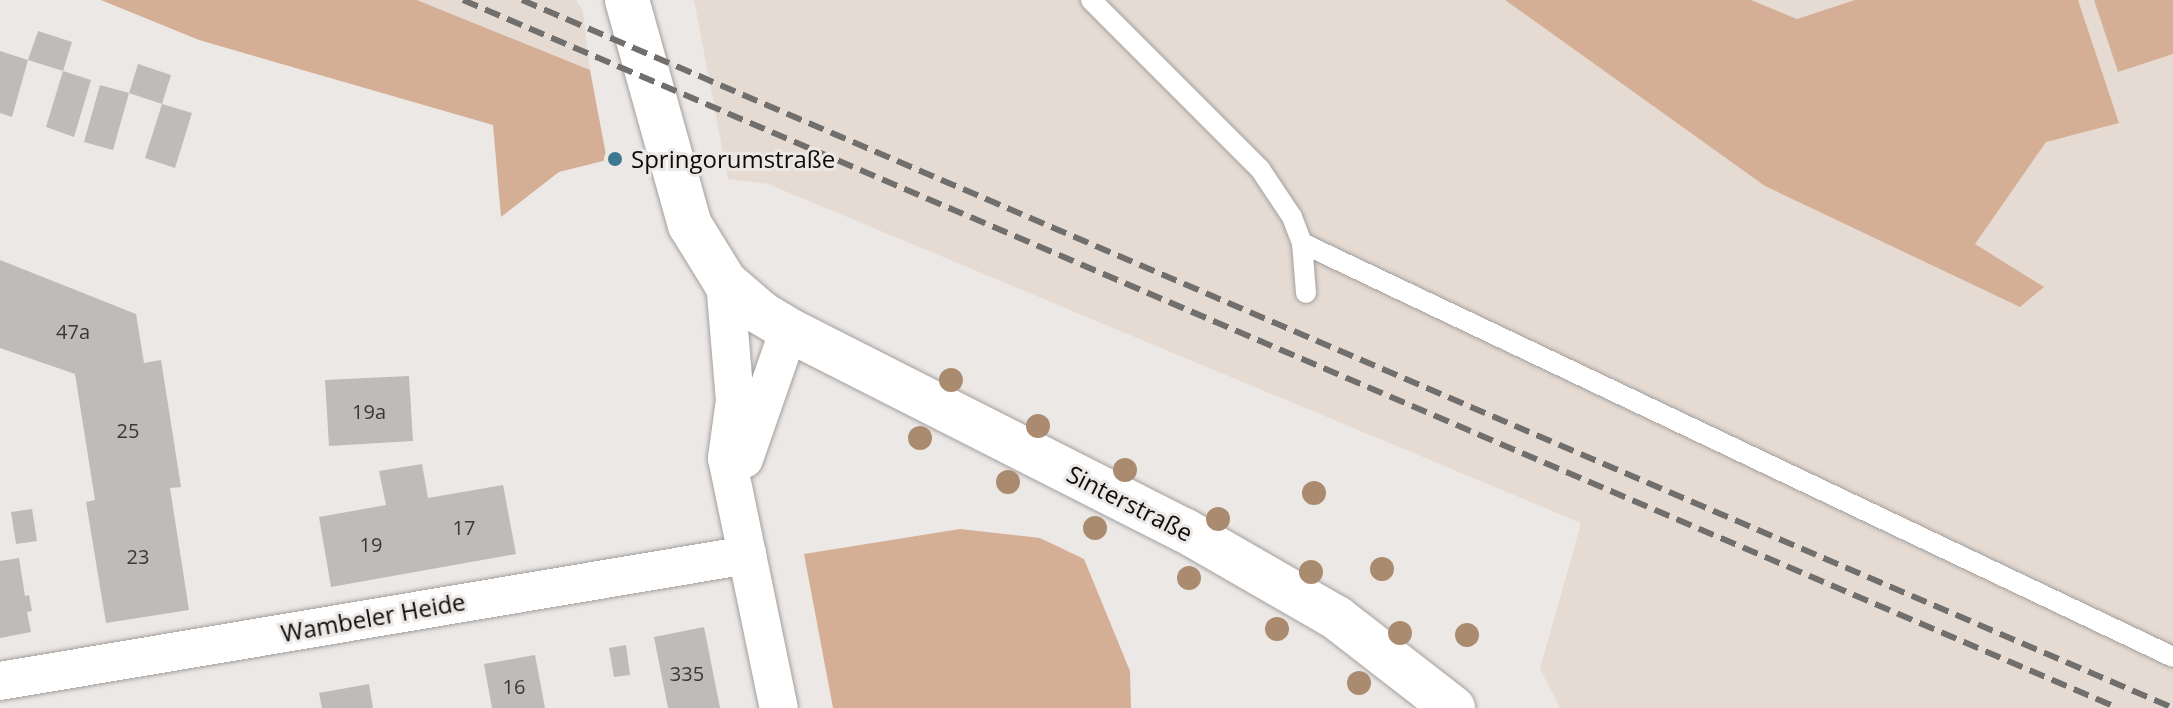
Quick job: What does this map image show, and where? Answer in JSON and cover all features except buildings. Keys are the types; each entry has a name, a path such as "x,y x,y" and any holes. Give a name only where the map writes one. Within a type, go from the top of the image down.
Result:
{"street":[{"name":"Sinterstraße","path":"627,0 690,225 725,282 761,313 1184,530 1337,618 1453,708"},
{"path":"725,282 735,400 727,458 739,501 779,708"},
{"path":"739,501 745,456 789,330"},
{"name":"Wambeler Heide","path":"0,681 747,555"}],"lane":[{"path":"1091,0 1260,169 1292,217 1302,243 1306,293"},
{"path":"1302,243 2173,657"}],"shaded area":[{"path":"101,0 417,0 590,70 607,160 559,172 501,217 493,125 199,40"},
{"path":"417,0 576,0 583,11 590,70"},
{"path":"694,0 2173,0 2173,708 1560,708 1540,669 1581,523 768,184 728,179"},
{"path":"1505,0 1751,0 1797,19 1855,0 2078,0 2119,123 2046,142 1975,244 2044,287 2020,307 1765,186"},
{"path":"2094,0 2173,0 2173,54 2118,72"},
{"path":"960,529 1040,538 1084,559 1130,671 1131,708 833,708 804,554"}],"railway":[{"path":"463,0 2118,708"},
{"path":"522,0 2173,708"}],"place":[{"name":"Springorumstraße","path":"615,159"}]}
